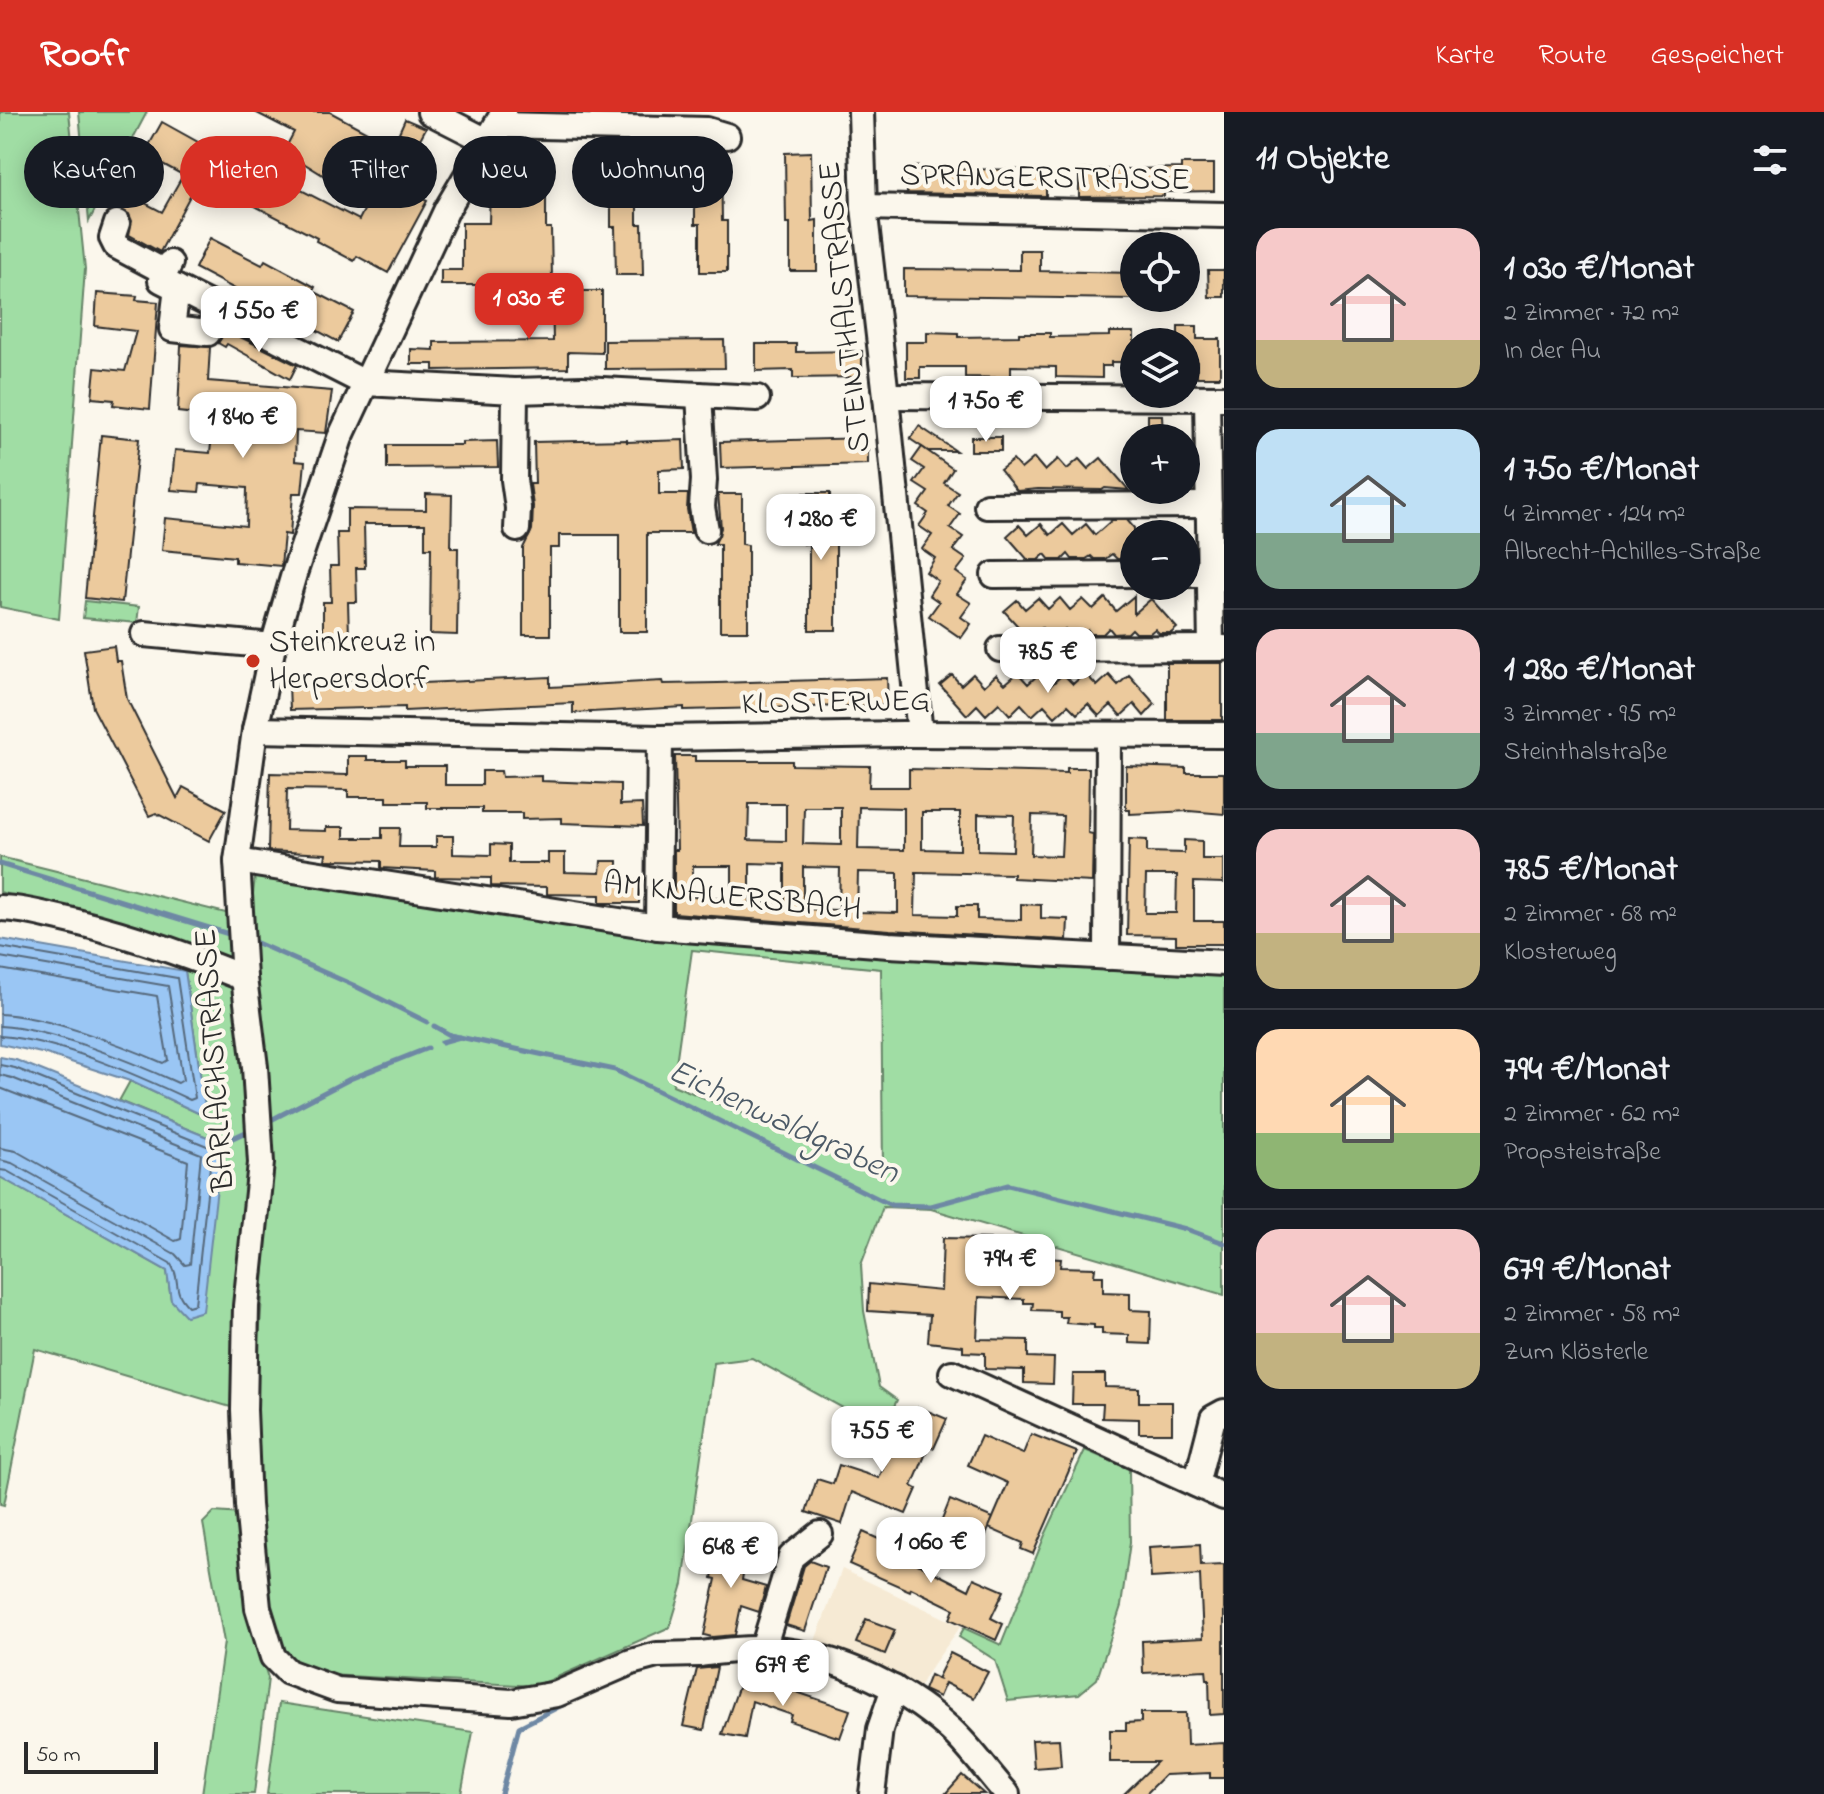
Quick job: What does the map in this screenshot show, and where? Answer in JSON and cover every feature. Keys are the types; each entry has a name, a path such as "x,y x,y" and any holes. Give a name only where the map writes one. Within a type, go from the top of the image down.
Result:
{"street":[{"path":"430,112 496,126 707,130 727,136"},
{"name":"STEINTHALSTRASSE","path":"861,112 864,207 920,734"},
{"name":"BARLACHSTRASSE","path":"496,126 447,209 340,438 302,547 273,646 255,730 237,861 261,1163 246,1306 244,1410 248,1505 258,1608 273,1657 288,1672 337,1690 511,1702 557,1694 631,1662 657,1655 763,1649 806,1654 894,1688 921,1705 953,1732 1007,1794"},
{"name":"SPRANGERSTRASSE","path":"864,207 1224,215"},
{"path":"117,223 112,238 116,246 171,274 219,308 365,383 757,398"},
{"path":"171,274 172,329 208,333 219,308"},
{"path":"515,391 517,529"},
{"path":"699,395 704,480 702,507 706,530"},
{"path":"886,396 1216,398 1209,505 1217,574 1218,648 1000,649"},
{"path":"987,506 1209,505"},
{"path":"994,575 1120,574"},
{"path":"144,634 273,646"},
{"name":"KLOSTERWEG","path":"255,730 660,738 920,734 1224,735"},
{"path":"1107,957 1108,735"},
{"path":"658,927 660,738"},
{"name":"AM KNAUERSBACH","path":"237,861 658,927 889,945 1224,963"},
{"path":"0,908 94,927 183,953 244,978"},
{"path":"952,1373 1224,1497"},
{"path":"1196,1484 1213,1418 1224,1412"},
{"path":"763,1649 791,1557 820,1534"},
{"path":"872,1794 880,1729 894,1688"}],"shaded area":[{"path":"842,1569 961,1626 925,1676 915,1696 812,1649"}],"green space":[{"path":"0,112 69,112 71,136 24,136 24,208 79,208 85,269 59,619 0,607"},
{"path":"79,112 147,112 134,136 81,136"},
{"path":"88,208 96,208 89,221"},
{"path":"85,601 139,607 137,623 83,618"},
{"path":"0,857 234,915 249,1142 237,1409 35,1349 4,1505 0,1504 0,1177 167,1271 171,1300 222,1143 119,1101 130,1081 198,1113 205,1107 185,971 191,950 0,892"},
{"path":"255,877 651,934 1224,975 1224,1295 931,1209 883,1207 861,1265 864,1311 879,1387 897,1400 883,1430 752,1358 714,1363 683,1584 670,1627 537,1686 328,1675 295,1663 279,1642 267,1595 254,1414 270,1179 250,918","holes":["692,950 881,969 883,1171 673,1085"]},
{"path":"1085,1450 1129,1469 1130,1542 1121,1606 1097,1679 1079,1694 1008,1701 995,1660 959,1637 964,1628 1001,1645 1045,1535"},
{"path":"214,1512 242,1514 257,1644 268,1678 254,1794 202,1794 224,1642 203,1523"},
{"path":"279,1703 473,1732 461,1794 267,1794"}],"water":[{"path":"0,939 185,971 205,1107 198,1113 130,1081 46,1054 0,1044"},
{"path":"0,1057 16,1060 222,1143 203,1311 186,1316 171,1300 167,1271 0,1177"}],"building":[{"path":"255,112 330,112 374,136 322,136 322,174 306,165 306,136 292,136 294,132"},
{"path":"405,119 426,128 422,136 397,136"},
{"path":"162,122 187,136 180,136 180,173 164,165 164,136 154,136"},
{"path":"811,152 812,221 817,220 817,271 790,271 785,153"},
{"path":"1181,164 1214,164 1214,191 1164,192 1164,196 1079,197 1079,170 1181,168"},
{"path":"939,166 939,169 1046,170 1046,196 907,193 907,167"},
{"path":"180,180 180,208 184,208 160,252 129,235 132,221 129,214 115,208 154,208 162,212"},
{"path":"306,193 322,201 322,208 336,208 359,220 365,208 423,208 388,273 357,256 354,261 259,208 306,208"},
{"path":"489,208 546,208 546,228 551,228 552,278 511,279 511,285 441,285 441,270 462,270 462,223 489,223"},
{"path":"611,208 637,208 637,224 642,224 643,275 616,275 615,227 611,227"},
{"path":"695,208 722,208 722,221 727,221 727,272 700,272 700,224 695,224"},
{"path":"210,238 262,265 265,260 315,287 313,291 354,312 338,342 248,291 246,295 195,268"},
{"path":"1020,250 1040,250 1040,271 1120,273 1120,299 904,296 904,269 1020,270"},
{"path":"1208,270 1224,270 1224,297 1209,297"},
{"path":"552,291 602,291 602,353 568,352 568,368 434,370 434,364 411,364 411,349 434,350 434,342 553,341"},
{"path":"97,293 137,296 136,300 158,302 150,409 113,405 114,400 92,398 95,368 125,371 136,331 95,326"},
{"path":"226,330 297,365 290,379 227,344 225,347 218,343"},
{"path":"927,332 958,333 958,337 1050,333 1050,337 1109,336 1109,332 1120,332 1120,362 1102,366 1102,378 1056,377 1056,367 1011,366 1011,378 965,377 965,367 920,367 920,378 906,378 906,342 927,342"},
{"path":"1200,339 1220,339 1220,377 1200,377"},
{"path":"724,340 725,368 605,369 605,341"},
{"path":"756,344 796,344 796,352 862,351 862,377 793,378 793,370 756,371"},
{"path":"181,345 210,347 208,381 332,391 326,433 296,431 295,461 305,462 302,493 293,493 290,535 284,534 281,566 235,562 235,557 162,550 165,518 246,526 247,488 200,484 199,492 171,490 175,450 210,453 214,416 178,412"},
{"path":"1148,415 1162,415 1162,424 1148,424"},
{"path":"919,426 956,451 928,451 910,439"},
{"path":"101,435 139,439 122,602 85,598"},
{"path":"971,437 1001,437 1001,451 971,451"},
{"path":"868,438 868,464 721,468 720,442"},
{"path":"683,440 684,469 659,470 659,494 688,494 691,533 647,533 647,632 619,632 619,535 559,535 559,548 550,548 550,635 523,635 523,548 532,530 530,484 535,484 534,442"},
{"path":"497,441 498,467 387,468 387,445 462,445 462,442"},
{"path":"922,447 953,469 944,483 958,492 948,506 960,514 950,528 963,537 953,550 966,559 956,572 967,580 957,594 971,603 961,617 971,624 961,638 929,616 939,602 929,595 938,581 926,572 935,558 922,549 932,535 919,526 928,513 918,506 928,492 914,483 924,469 912,461"},
{"path":"1034,458 1045,471 1058,459 1067,469 1079,459 1088,469 1101,458 1120,480 1120,489 1017,491 1000,470 1013,460 1021,469"},
{"path":"804,493 830,493 830,544 836,544 836,630 809,630 809,543 804,544"},
{"path":"426,494 452,495 451,548 458,548 457,635 430,634 431,548 425,548 425,524 364,524 365,568 356,568 357,602 348,602 349,636 323,637 323,602 331,602 330,566 338,566 337,533 347,533 347,509 426,510"},
{"path":"718,494 742,494 742,544 748,545 748,631 720,631 720,544 715,544 721,528"},
{"path":"1112,520 1120,520 1120,559 1112,554 1105,559 1091,556 1072,559 1068,554 1062,560 1050,560 1045,554 1038,560 1028,560 1007,536 1019,525 1028,535 1041,524 1050,535 1063,524 1073,535 1086,524 1095,535"},
{"path":"1038,598 1048,609 1060,598 1070,610 1083,599 1093,609 1105,598 1116,611 1129,600 1134,600 1134,614 1152,600 1177,628 1171,633 1159,633 1155,629 1150,633 1136,633 1132,629 1128,633 1114,634 1109,628 1103,634 1091,634 1088,630 1084,634 1069,634 1065,629 1060,634 1047,634 1042,628 1036,634 1025,634 1004,611 1017,600 1025,609"},
{"path":"114,646 116,661 121,661 127,699 177,798 183,787 226,810 209,841 156,813 149,816 93,708 84,650"},
{"path":"1167,663 1222,663 1222,720 1167,720"},
{"path":"1018,673 1028,684 1039,674 1050,686 1063,674 1073,684 1085,673 1097,686 1109,675 1118,685 1129,675 1155,704 1144,716 1134,704 1121,716 1111,705 1099,716 1088,704 1077,714 1068,705 1055,717 1044,705 1032,716 1021,704 1010,715 999,703 986,715 977,705 967,715 940,685 952,675 961,685 973,674 984,686 996,675 1005,684"},
{"path":"550,677 550,687 662,681 663,684 887,678 888,705 684,710 684,707 573,713 573,703 405,711 405,707 290,710 289,683 381,681 381,685"},
{"path":"348,756 367,756 367,760 405,760 405,766 445,766 445,785 482,785 482,771 501,771 502,777 541,776 541,781 620,784 620,805 642,804 643,826 562,823 562,818 522,819 522,813 482,813 482,808 427,808 427,802 387,802 387,797 348,797 348,790 287,789 286,830 326,831 326,827 344,827 344,838 382,838 382,828 400,828 399,847 436,847 436,836 453,836 453,854 491,855 491,844 509,845 509,863 548,863 548,853 565,853 565,872 600,873 601,861 618,861 618,880 640,880 639,903 600,903 600,895 547,894 547,887 491,886 491,878 435,877 435,871 381,868 381,861 325,860 326,854 268,851 270,773 348,775"},
{"path":"675,756 695,756 695,761 792,761 792,765 870,766 869,787 909,787 909,769 1067,773 1067,768 1089,768 1088,833 1093,834 1092,882 1013,878 1013,874 916,872 915,915 957,916 957,906 977,906 977,919 1021,920 1021,904 1041,905 1041,918 1068,919 1067,940 674,913 674,850 677,850","holes":["749,804 786,804 786,841 748,840","804,807 841,807 841,845 803,844","859,807 904,808 904,850 858,849","922,812 960,812 960,850 922,849","978,814 1014,815 1013,851 978,850","1032,815 1063,816 1061,856 1031,855","750,863 785,864 785,903 750,903","693,866 732,866 732,898 692,897","803,867 840,868 839,910 803,909","858,872 898,873 898,913 857,912"]},
{"path":"1126,766 1186,768 1186,773 1224,773 1224,814 1189,811 1130,814 1130,810 1126,810"},
{"path":"1129,839 1147,840 1147,852 1184,853 1184,840 1202,841 1202,859 1223,859 1223,883 1194,882 1194,921 1224,921 1224,944 1176,944 1176,936 1127,935","holes":["1146,875 1177,875 1176,913 1145,913"]},
{"path":"943,1238 990,1239 991,1247 1026,1248 1026,1257 1061,1259 1060,1267 1095,1268 1094,1276 1103,1276 1103,1292 1130,1293 1130,1310 1151,1311 1150,1344 1129,1343 1129,1335 1102,1334 1102,1328 1094,1328 1094,1325 1066,1323 1067,1317 1059,1317 1059,1311 1032,1310 1033,1303 1024,1303 1024,1299 979,1297 977,1339 1028,1340 1028,1357 1054,1358 1053,1384 1024,1383 1024,1370 985,1369 985,1353 963,1352 963,1346 928,1342 930,1315 868,1311 869,1284 941,1291"},
{"path":"1073,1374 1105,1374 1105,1387 1139,1388 1139,1402 1172,1402 1172,1433 1139,1433 1139,1419 1102,1418 1103,1404 1072,1404"},
{"path":"918,1407 947,1419 934,1448 929,1446 912,1486 917,1489 906,1514 852,1492 842,1524 806,1512 817,1479 833,1484 839,1465 879,1478 899,1432 906,1435"},
{"path":"1031,1434 1077,1452 1033,1554 1021,1549 1023,1543 989,1528 981,1548 938,1530 950,1500 993,1518 1008,1483 968,1465 981,1436 1023,1454"},
{"path":"863,1532 901,1549 898,1554 969,1590 974,1578 1004,1591 991,1618 1003,1624 996,1640 950,1619 954,1609 849,1564"},
{"path":"719,1538 748,1543 742,1580 766,1587 759,1612 741,1606 735,1635 712,1637 704,1635 716,1579 712,1578"},
{"path":"1200,1544 1201,1566 1224,1565 1224,1714 1210,1715 1206,1670 1143,1673 1142,1641 1203,1638 1200,1575 1151,1578 1149,1547"},
{"path":"810,1561 826,1567 805,1631 786,1625 804,1566"},
{"path":"866,1619 895,1630 885,1654 856,1643"},
{"path":"950,1653 988,1672 974,1698 945,1683 939,1697 924,1690 930,1675 937,1679"},
{"path":"717,1667 704,1730 683,1726 697,1669"},
{"path":"743,1674 850,1710 840,1738 790,1721 792,1715 752,1701 745,1738 722,1734"},
{"path":"1141,1713 1186,1713 1187,1745 1224,1743 1224,1778 1210,1778 1210,1773 1165,1775 1146,1794 1124,1794 1157,1762 1110,1762 1110,1730 1126,1730 1126,1723 1141,1722"},
{"path":"1059,1739 1061,1766 1034,1768 1032,1740"},
{"path":"962,1775 984,1794 945,1794"}],"waterway":[{"path":"0,864 232,935"},
{"path":"248,939 353,985 427,1022"},
{"name":"Eichenwaldgraben","path":"434,1026 450,1035 615,1070 891,1205 931,1206 1008,1185 1186,1229 1224,1243"},
{"name":"Eichenwaldgraben","path":"442,1042 460,1037"},
{"name":"Eichenwaldgraben","path":"269,1121 350,1079 428,1048"},
{"name":"Eichenwaldgraben","path":"222,1143 250,1130"},
{"path":"501,1794 519,1727 574,1699"}],"place":[{"name":"Steinkreuz in Herpersdorf","path":"253,661"}]}
